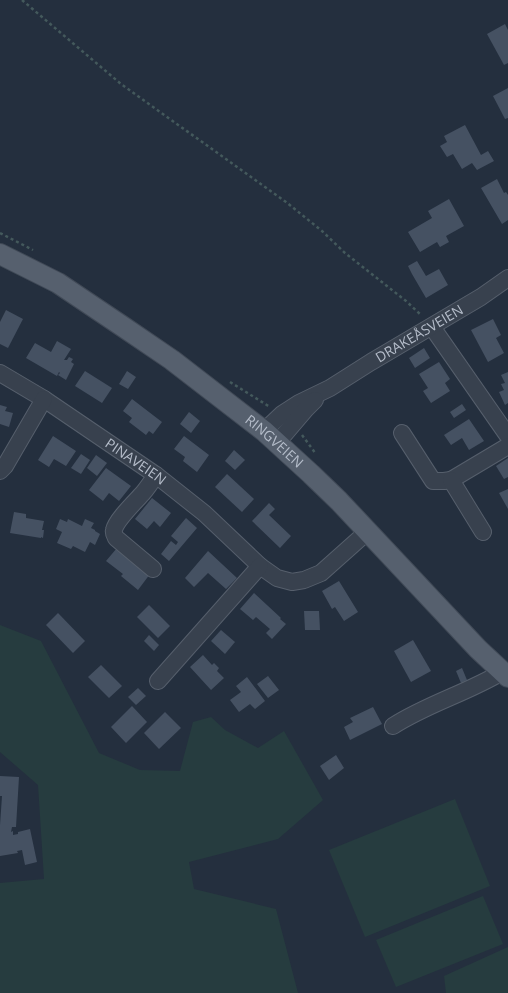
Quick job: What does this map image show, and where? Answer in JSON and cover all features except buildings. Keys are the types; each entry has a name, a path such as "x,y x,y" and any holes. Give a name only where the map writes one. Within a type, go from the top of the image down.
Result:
{"main road":[{"name":"RINGVEIEN","path":"0,254 58,284 125,328 172,360 270,437 339,501 473,643 505,674"}],"street":[{"name":"DRAKEÅSVEIEN","path":"270,437 282,414 298,403 330,388 481,297 508,278"},
{"path":"432,327 508,436"},
{"name":"PINAVEIEN","path":"0,373 44,400 156,475 204,513 260,566 277,578 292,582 304,580 321,573 367,532"},
{"path":"0,471 5,466 44,400"},
{"path":"402,432 432,480 451,480 508,446"},
{"path":"153,569 116,538 114,530 121,518 144,492 156,475"},
{"path":"451,480 483,532"},
{"path":"158,681 260,566"},
{"path":"392,726 412,714 492,678 505,674"}],"path":[{"path":"22,0 121,84 286,202 322,231 345,253 406,301 432,327"}],"green space":[{"path":"0,625 41,641 99,753 140,770 180,771 193,722 211,717 225,730 258,748 284,731 323,800 278,839 189,862 194,889 276,909 298,993 0,993 0,883 44,879 38,785 0,752"},
{"path":"455,799 490,886 365,937 329,850"},
{"path":"483,896 503,944 396,987 376,940"},
{"path":"508,947 508,993 446,993 444,976"}]}
